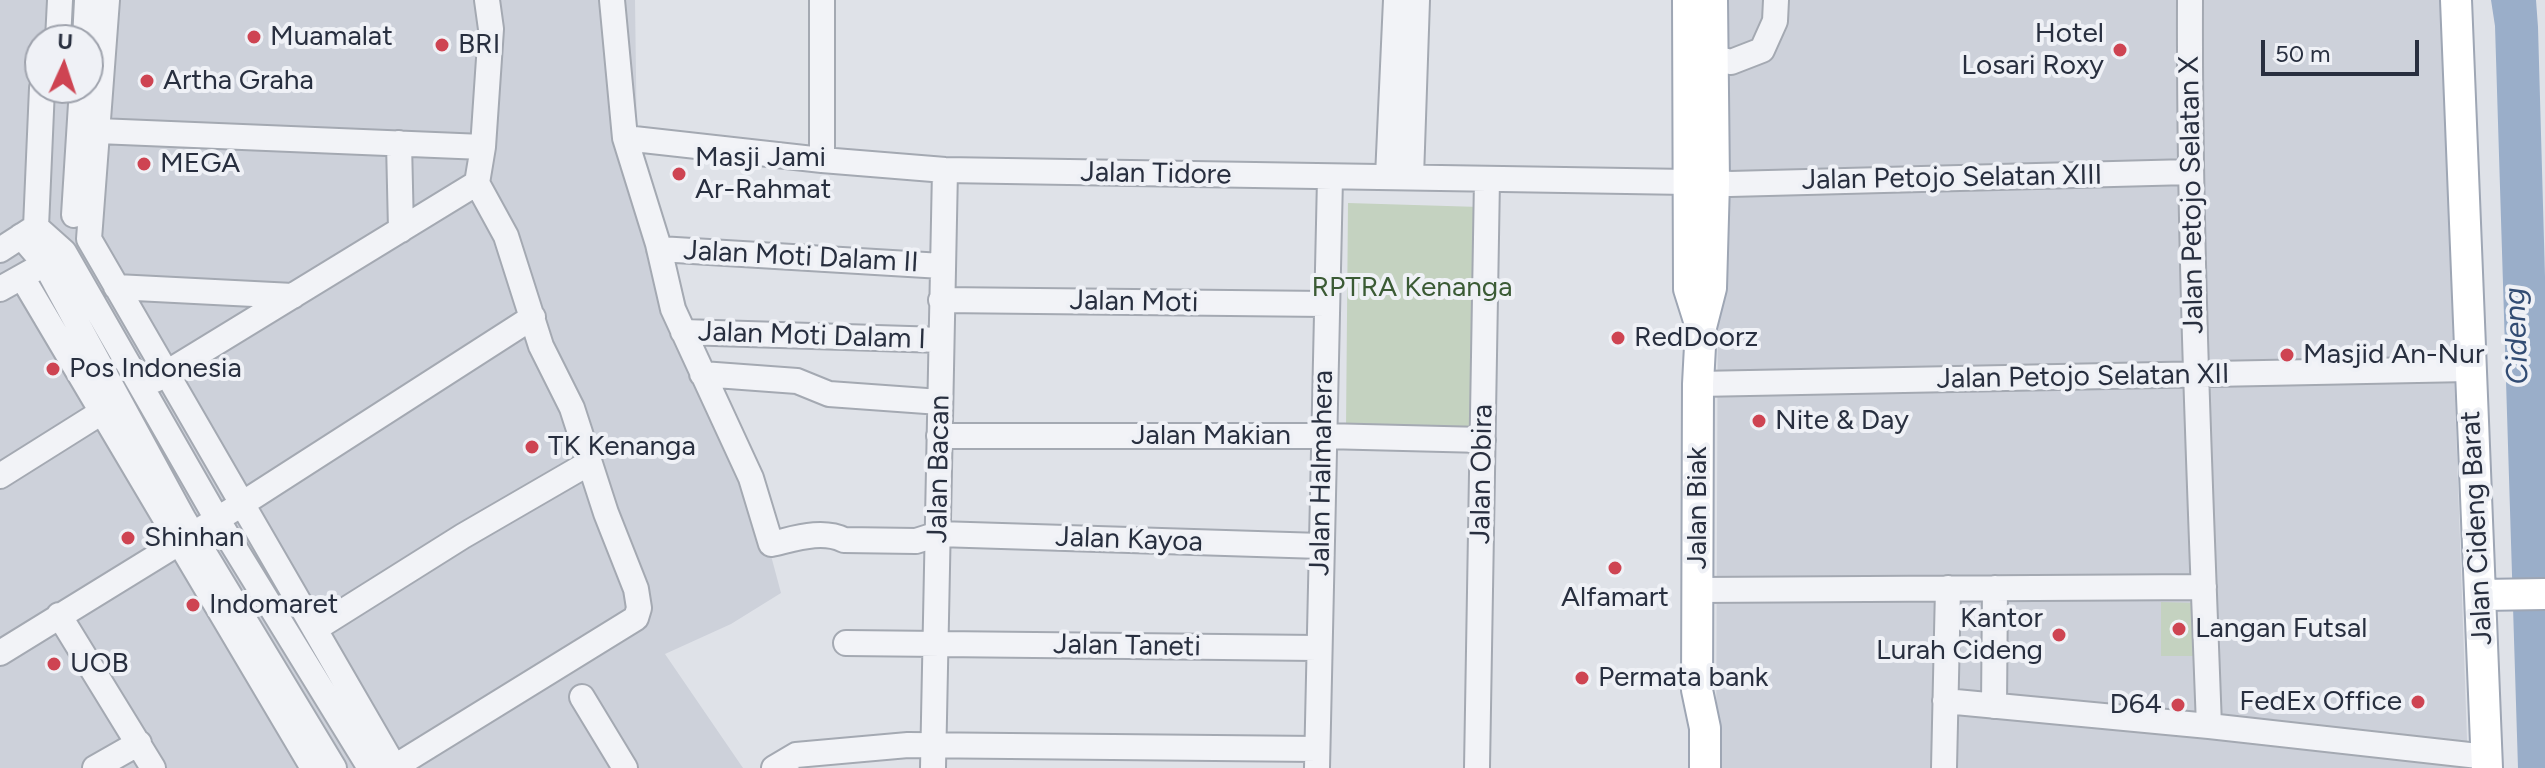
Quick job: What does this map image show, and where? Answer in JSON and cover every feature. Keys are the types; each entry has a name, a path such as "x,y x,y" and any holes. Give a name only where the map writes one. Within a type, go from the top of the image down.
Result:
{"main road":[{"name":"Jalan Cideng Barat","path":"2456,0 2469,369 2487,595 2487,762"},
{"name":"Jalan Biak","path":"1694,1 1714,58 1689,289 1701,327 1697,690 1705,728 1705,768"},
{"name":"Jalan Biak","path":"1694,1 1701,182"},
{"path":"2487,595 2545,594"},
{"name":"Jalan Biak","path":"1685,768 1687,729 1697,690"}],"street":[{"path":"44,24 45,0"},
{"path":"59,24 60,0"},
{"path":"86,24 87,0"},
{"path":"107,0 89,239 394,768 638,615 636,589 572,408 541,346 506,236 477,183 483,147 491,29 487,0"},
{"path":"612,0 619,48 625,138 659,249 673,309 702,374 797,381 829,394 940,402"},
{"path":"822,0 822,160"},
{"path":"1396,0 1399,177"},
{"path":"1399,177 1417,0"},
{"path":"1714,58 1731,62 1762,50 1775,21 1776,0"},
{"name":"Jalan Petojo Selatan X","path":"2190,0 2194,375 2209,726"},
{"path":"41,104 36,228 142,388 217,519 370,768"},
{"path":"36,228 54,104"},
{"path":"36,228 77,104"},
{"path":"98,131 483,147"},
{"name":"Jalan Tidore","path":"625,138 945,170 1701,182"},
{"path":"399,143 401,230"},
{"name":"Jalan Bacan","path":"932,756 945,170"},
{"name":"Jalan Petojo Selatan XIII","path":"1701,182 1730,184 2190,172"},
{"name":"Jalan Halmahera","path":"1317,759 1317,648 1330,178"},
{"name":"Jalan Obira","path":"1477,768 1487,179"},
{"path":"0,476 477,183"},
{"path":"0,289 89,239"},
{"name":"Jalan Moti Dalam II","path":"659,249 942,266"},
{"path":"55,258 110,407"},
{"path":"22,277 110,407 313,768"},
{"path":"116,287 293,296"},
{"name":"Jalan Moti","path":"941,300 1326,304"},
{"path":"0,653 242,504 533,317"},
{"name":"Jalan Moti Dalam I","path":"683,332 941,340"},
{"name":"Jalan Petojo Selatan XII","path":"1698,384 2469,369"},
{"name":"Jalan Kayoa","path":"702,374 751,478 771,544 804,537 833,536 844,540 916,541 938,534 1321,546"},
{"name":"Jalan Makian","path":"939,436 1324,436 1483,440"},
{"path":"315,629 463,536 589,463"},
{"path":"186,538 334,768"},
{"path":"1698,590 2204,587"},
{"path":"1944,768 1948,588"},
{"path":"1994,706 1995,588"},
{"path":"59,615 153,768"},
{"name":"Jalan Taneti","path":"846,643 1317,648"},
{"path":"582,697 625,768"},
{"path":"1945,701 2209,726 2487,762"},
{"path":"95,768 139,743"},
{"path":"774,768 796,755 1317,759"}],"shaded area":[{"path":"0,0 635,0 637,151 671,249 691,320 735,421 781,593 731,624 665,654 743,768 0,768"},
{"path":"1719,0 2441,0 2468,768 1716,768"}],"green space":[{"name":"RPTRA Kenanga","path":"1348,203 1480,207 1472,428 1346,428"},
{"name":"Langan Futsal","path":"2161,602 2196,603 2196,656 2161,656"}],"water":[{"name":"Cideng","path":"2491,0 2536,0 2538,27 2545,277 2545,768 2518,768 2495,26"}],"place":[{"name":"Muamalat","path":"254,37"},
{"name":"BRI","path":"442,45"},
{"name":"Hotel Losari Roxy","path":"2120,50"},
{"name":"Artha Graha","path":"147,81"},
{"name":"MEGA","path":"144,164"},
{"name":"Masji Jami Ar-Rahmat","path":"679,174"},
{"name":"RedDoorz","path":"1618,338"},
{"name":"Masjid An-Nur","path":"2287,355"},
{"name":"Pos Indonesia","path":"53,369"},
{"name":"Nite & Day","path":"1759,421"},
{"name":"TK Kenanga","path":"532,447"},
{"name":"Shinhan","path":"128,538"},
{"name":"Alfamart","path":"1615,568"},
{"name":"Indomaret","path":"193,605"},
{"name":"Langan Futsal","path":"2179,629"},
{"name":"Kantor Lurah Cideng","path":"2059,635"},
{"name":"UOB","path":"54,664"},
{"name":"Permata bank","path":"1582,678"},
{"name":"FedEx Office","path":"2418,702"},
{"name":"D64","path":"2178,705"}]}
